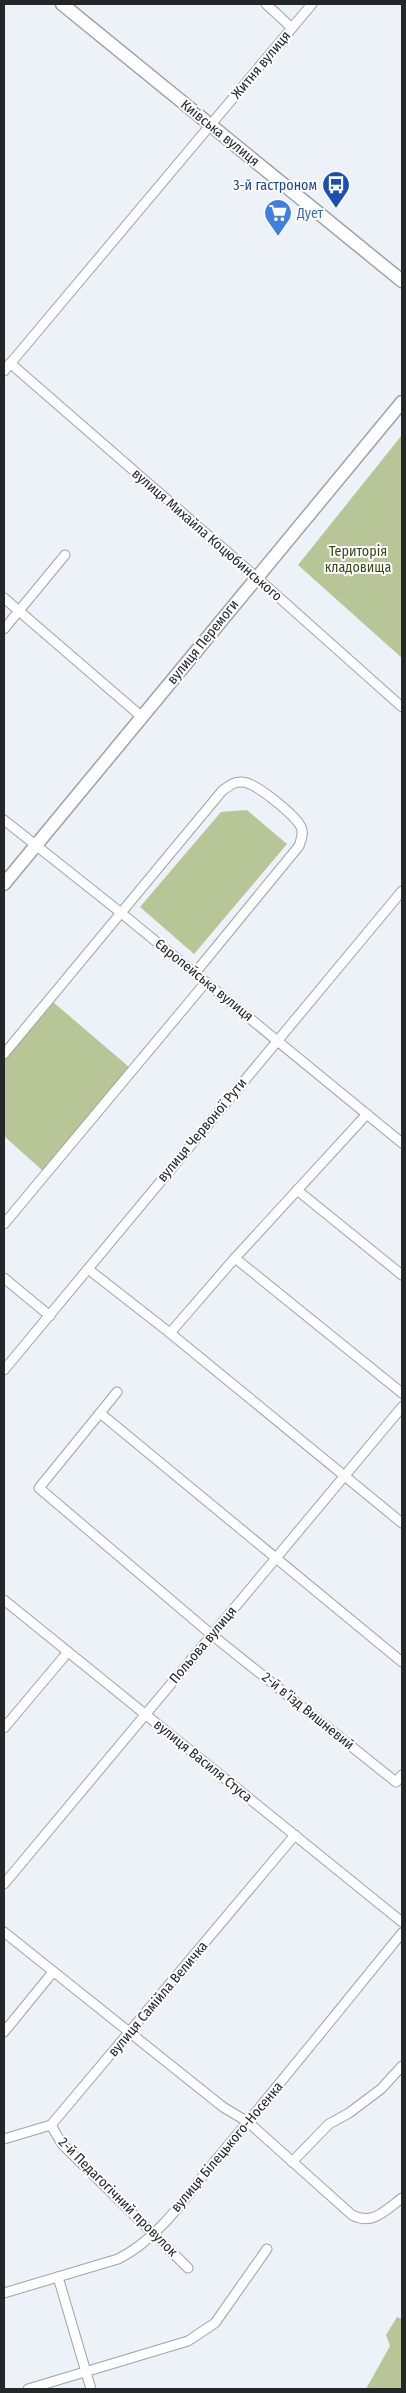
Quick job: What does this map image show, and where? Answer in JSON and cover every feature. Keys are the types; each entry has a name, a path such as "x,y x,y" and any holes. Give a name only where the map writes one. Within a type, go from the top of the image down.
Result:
{"street":[{"name":"Київська вулиця","path":"62,4 402,281"},
{"path":"266,4 292,28"},
{"name":"Житня вулиця","path":"4,371 312,4"},
{"name":"вулиця Михайла Коцюбинського","path":"10,364 256,577 402,707"},
{"name":"вулиця Перемоги","path":"4,884 402,402"},
{"path":"4,629 65,555"},
{"path":"4,598 142,717"},
{"path":"4,1054 222,791 232,783 242,782 254,785 296,819 302,829 299,846 195,973"},
{"name":"Європейська вулиця","path":"4,820 278,1040 402,1143"},
{"name":"вулиця Червоної Рути","path":"4,1370 402,891"},
{"path":"4,1224 206,982"},
{"path":"170,1333 234,1258 367,1114"},
{"path":"297,1190 402,1274"},
{"path":"234,1258 402,1393"},
{"path":"88,1269 170,1333 402,1523"},
{"path":"4,1278 50,1316"},
{"path":"117,1392 39,1488 212,1634"},
{"name":"Польова вулиця","path":"4,1884 402,1407"},
{"path":"100,1413 402,1662"},
{"name":"вулиця Василя Стуса","path":"4,1600 402,1922"},
{"name":"2-й вʼїзд Вишневий","path":"212,1634 396,1782 402,1775"},
{"path":"4,1728 68,1652"},
{"name":"вулиця Самійла Величка","path":"51,2125 295,1835"},
{"path":"4,1932 223,2107 248,2122 352,2215 359,2219 377,2217 402,2198"},
{"name":"вулиця Білецького-Носенка","path":"4,2293 118,2259 131,2252 153,2234 248,2122 402,1933"},
{"path":"4,2032 53,1972"},
{"path":"292,2162 329,2124 349,2113 381,2089 402,2066"},
{"path":"4,2139 51,2125"},
{"name":"2-й Педагогічний провулок","path":"51,2125 62,2144 188,2268"},
{"path":"28,2389 188,2341 204,2333 215,2323 267,2249"},
{"path":"58,2277 91,2389"}],"green space":[{"name":"Територія кладовища","path":"402,435 402,658 298,565"},
{"path":"247,810 287,844 194,954 140,907 221,812"},
{"path":"53,1002 129,1067 43,1171 4,1136 4,1061"},
{"path":"397,2317 402,2319 402,2389 366,2389 390,2346 386,2335"}],"place":[{"name":"3-й гастроном","path":"336,209"},
{"name":"Дует","path":"278,237"}]}
